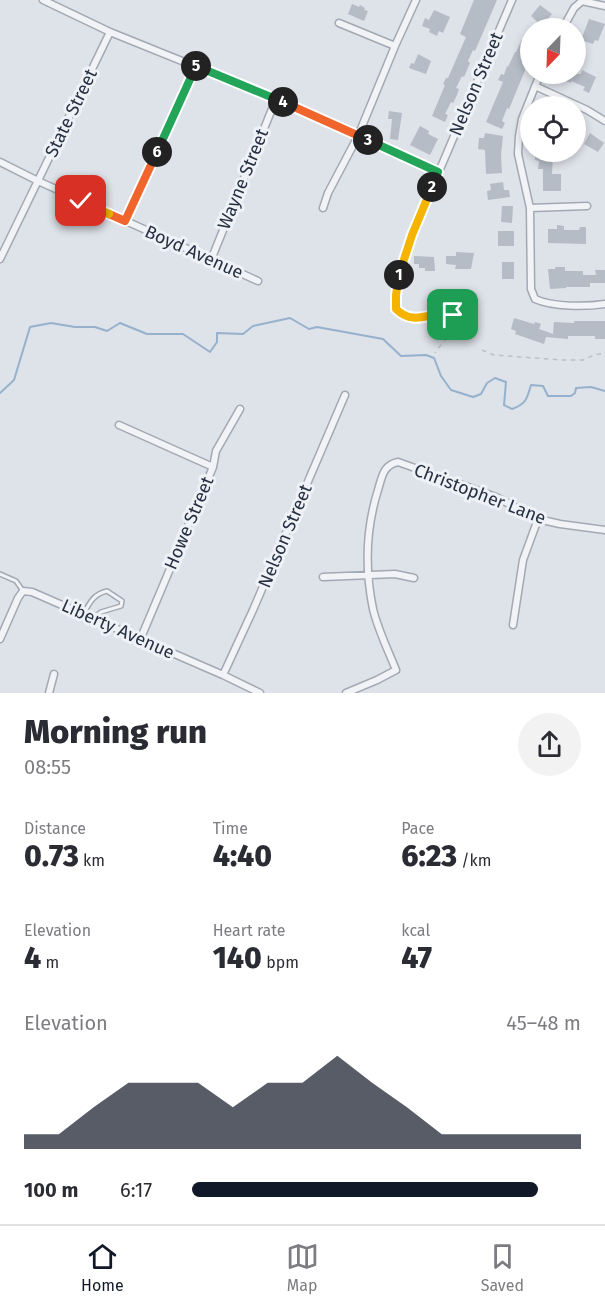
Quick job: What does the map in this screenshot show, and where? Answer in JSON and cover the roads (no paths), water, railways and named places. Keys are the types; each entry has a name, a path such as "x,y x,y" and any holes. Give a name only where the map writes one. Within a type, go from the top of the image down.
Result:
{"street":[{"path":"43,0 110,32 276,99 438,172"},
{"path":"323,208 328,193 358,136 416,0"},
{"name":"Nelson Street","path":"412,235 512,0"},
{"path":"568,18 574,8 582,1 605,6"},
{"path":"339,23 395,46"},
{"name":"State Street","path":"0,259 110,32"},
{"path":"125,221 196,66"},
{"path":"605,121 535,86 522,119 518,154 530,208 531,289 535,299 546,304 605,304"},
{"name":"Wayne Street","path":"211,260 276,99"},
{"name":"Boyd Avenue","path":"0,162 258,281"},
{"path":"530,208 587,206"},
{"name":"Nelson Street","path":"223,675 258,600 345,395"},
{"name":"Howe Street","path":"140,639 213,467 216,451 240,409"},
{"path":"119,425 213,467"},
{"name":"Christopher Lane","path":"369,574 369,541 373,506 385,470 390,464 398,462 496,497 538,519 605,530"},
{"path":"513,625 524,561 538,519"},
{"path":"346,693 396,670 374,610 369,574"},
{"path":"323,577 395,574 414,578"},
{"path":"0,639 23,591"},
{"name":"Liberty Avenue","path":"23,591 32,592 260,693"},
{"path":"49,693 54,674"}],"lane":[{"path":"0,574 16,581 23,591"},
{"path":"83,615 92,599 100,593 107,591 122,601 121,606 101,612 93,619"}],"waterway":[{"path":"0,393 14,380 30,327 51,323 75,327 95,327 107,331 120,323 147,334 183,334 210,352 217,342 217,333 243,334 253,326 290,318 309,329 317,327 383,339 401,356 426,355 434,358 441,376 451,390 473,397 481,394 487,383 495,378 506,382 504,405 512,409 525,400 531,385 543,386 548,396 571,396 575,393 576,388 591,387 605,391"}]}
